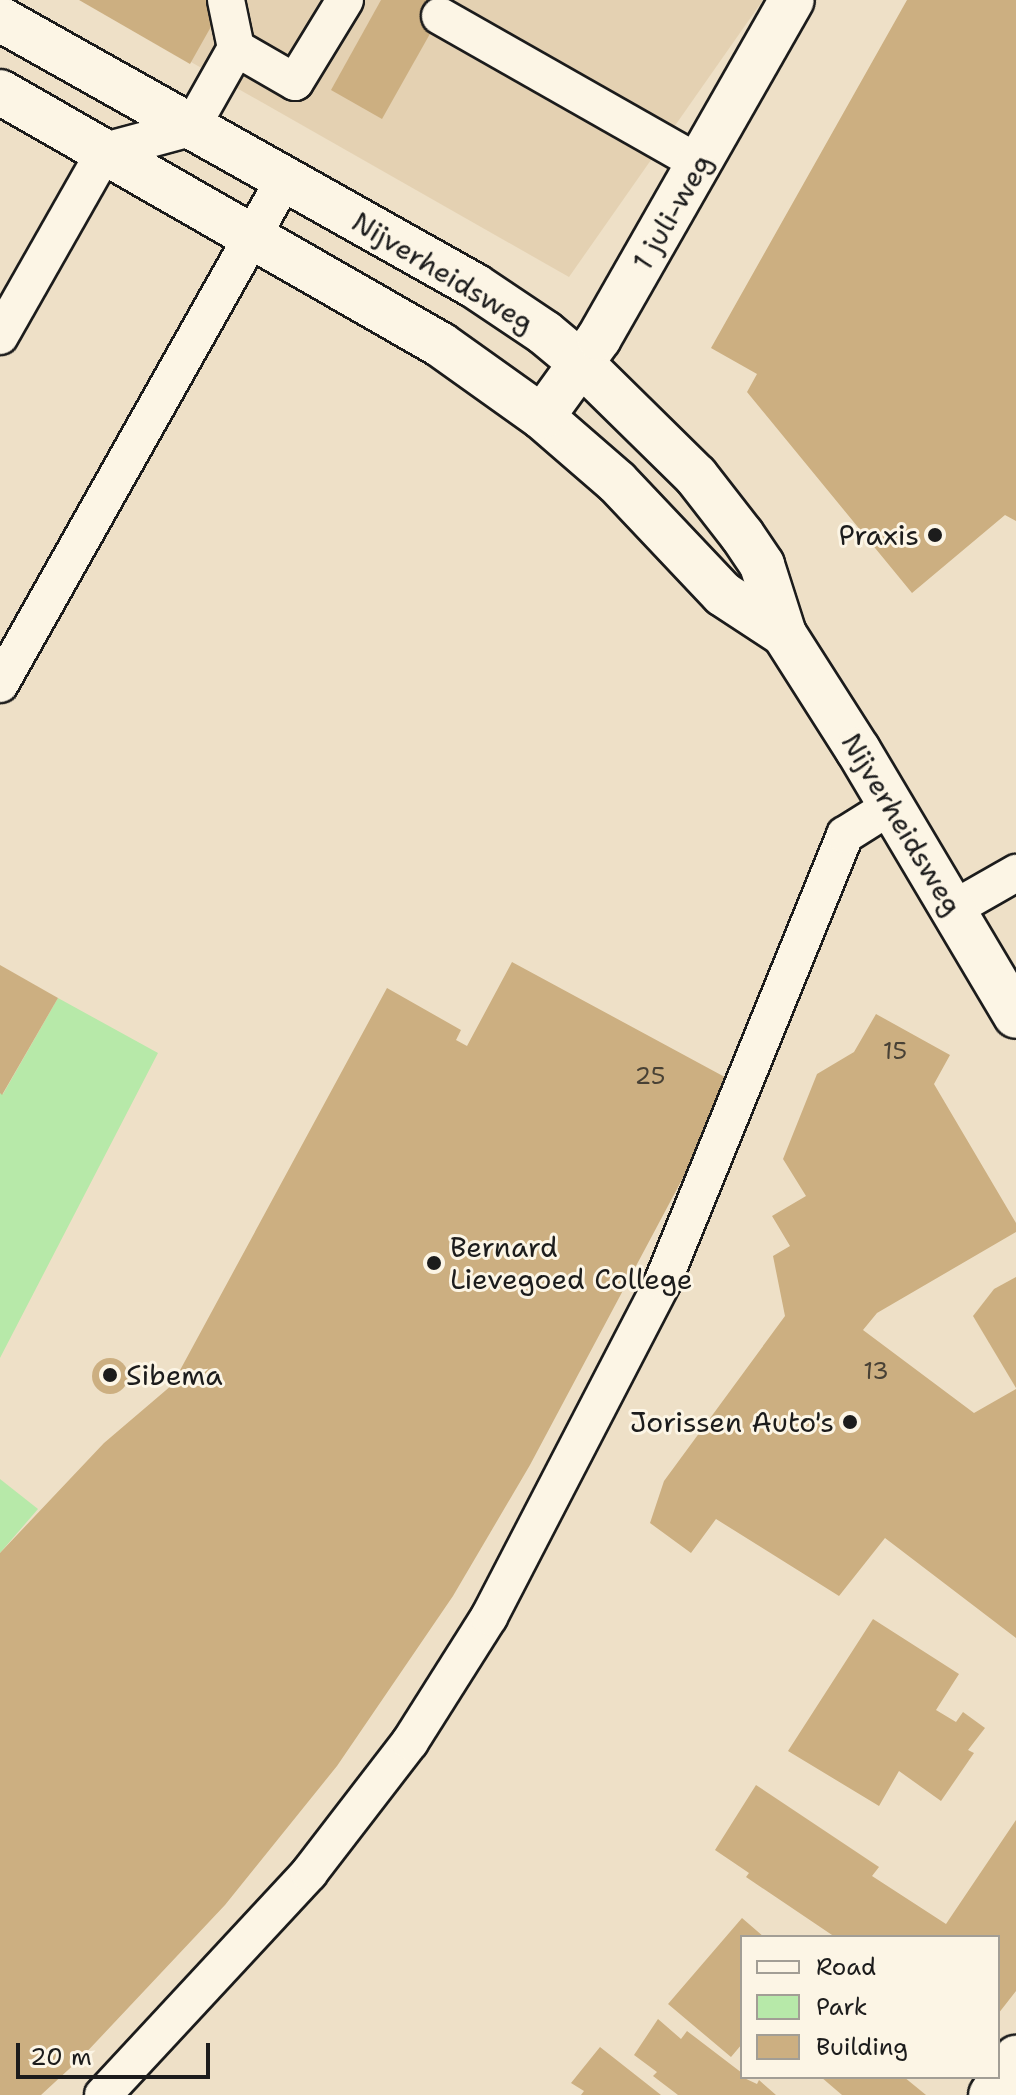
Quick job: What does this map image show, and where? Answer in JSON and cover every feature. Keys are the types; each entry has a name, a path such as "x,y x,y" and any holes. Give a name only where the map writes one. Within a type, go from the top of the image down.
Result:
{"street":[{"name":"1 juli-weg","path":"542,417 599,338 792,0"},
{"name":"Nijverheidsweg","path":"0,19 475,286 581,363 696,476 762,565 784,634 1016,1016"},
{"name":"Nijverheidsweg","path":"0,92 441,345 542,417 617,482 723,594 784,634"},
{"path":"991,2095 1016,2058"}],"lane":[{"path":"0,336 105,151 191,128 236,48 226,0"},
{"path":"236,48 295,82 345,0"},
{"path":"440,16 700,164"},
{"path":"6,673 284,180"},
{"path":"103,2095 309,1873 410,1742 489,1617 663,1281 845,835 891,806"},
{"path":"953,909 1016,873"}],"shaded area":[{"path":"82,0 763,0 569,277"}],"green space":[{"path":"58,998 158,1053 0,1358 0,1093 3,1094"},
{"path":"0,1479 38,1509 0,1553"}],"building":[{"path":"79,0 226,0 190,64"},
{"path":"381,0 449,0 382,119 331,90"},
{"path":"907,0 1016,0 1016,521 1005,515 912,593 747,392 757,374 711,348"},
{"path":"512,962 734,1082 530,1465 453,1596 337,1766 225,1905 81,2058 41,2095 0,2095 0,1553 104,1443 172,1385 387,988 461,1030 456,1040 467,1046"},
{"path":"0,965 58,998 2,1095 0,1093"},
{"path":"876,1014 950,1055 934,1084 1016,1223 1016,1232 877,1313 863,1330 974,1413 1016,1389 1016,1638 885,1538 839,1596 716,1519 691,1553 650,1523 664,1481 785,1316 773,1256 790,1246 772,1216 806,1196 783,1159 817,1074 854,1052"},
{"path":"1016,1277 1016,1388 973,1316 994,1289"},
{"name":"Sibema","path":"110,1358 122,1364 128,1376 122,1388 110,1394 98,1388 92,1376 98,1364"},
{"path":"873,1619 959,1674 936,1710 956,1722 963,1712 985,1728 968,1750 974,1753 941,1801 899,1771 879,1806 788,1751"},
{"path":"756,1785 879,1867 872,1876 946,1924 1016,1820 1016,1991 1000,2011 1000,1935 832,1935 746,1877 749,1873 715,1850"},
{"path":"742,1918 762,1935 740,1935 740,2046 731,2057 668,2004"},
{"path":"658,2019 681,2039 687,2031 740,2071 740,2079 757,2084 759,2080 776,2095 678,2095 653,2076 657,2072 634,2055"},
{"path":"600,2047 661,2095 581,2095 584,2091 571,2083"},
{"path":"823,2079 906,2079 926,2095 842,2095"}],"place":[{"name":"Praxis","path":"935,535"},
{"name":"Bernard Lievegoed College","path":"434,1263"},
{"name":"Sibema","path":"110,1375"},
{"name":"Jorissen Auto's","path":"850,1422"}]}
